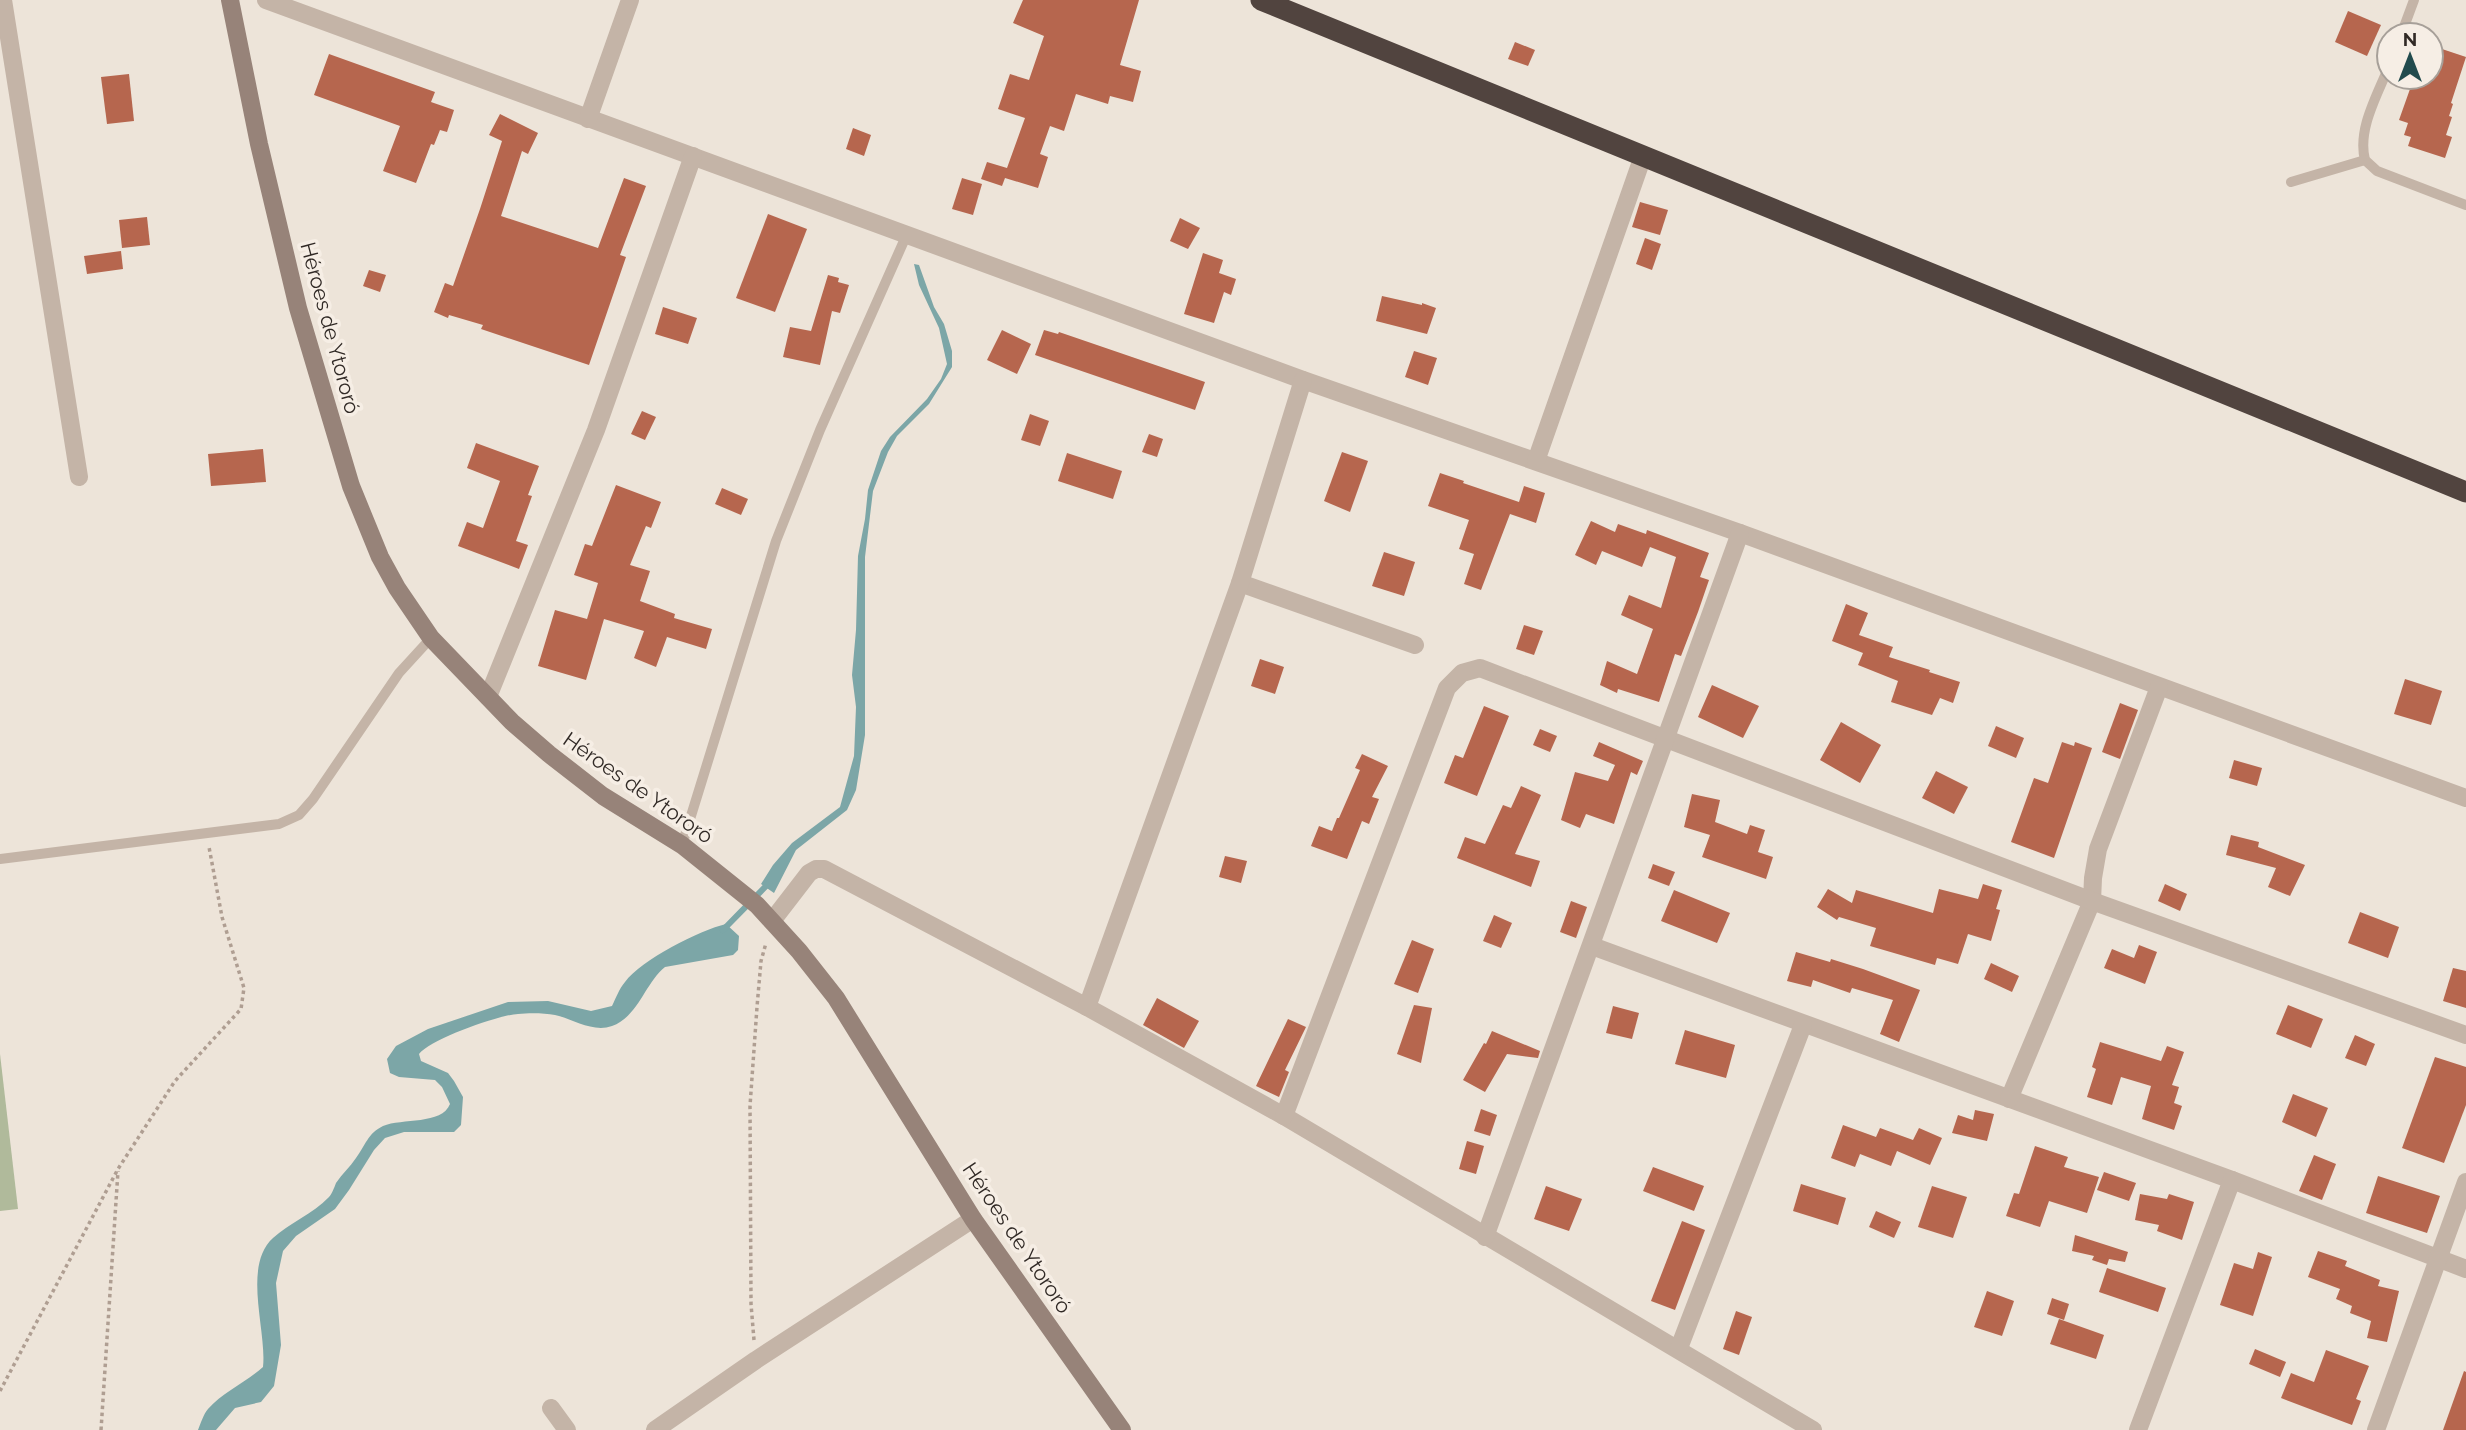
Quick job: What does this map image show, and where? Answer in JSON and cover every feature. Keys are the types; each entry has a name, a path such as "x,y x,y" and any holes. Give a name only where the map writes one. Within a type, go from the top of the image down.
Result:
{"highway":[{"path":"1261,0 2466,492"}],"main road":[{"name":"Héroes de Ytororó","path":"230,0 259,144 298,308 351,486 380,557 431,638 488,697 550,754 593,787 682,845 772,920 836,998 973,1219 1122,1430"}],"street":[{"path":"3,0 7,58 79,477"},
{"path":"266,0 1303,380 1740,533 2466,798"},
{"path":"588,119 630,0"},
{"path":"488,697 596,430 693,156"},
{"path":"1536,461 1643,156"},
{"path":"1087,1007 1240,583 1303,380"},
{"path":"1485,1237 1740,533"},
{"path":"1240,583 1415,645"},
{"path":"1284,1116 1447,688 1462,673 1480,668 2092,901 2466,1035"},
{"path":"2009,1099 2092,901 2098,849 2159,687"},
{"path":"772,920 809,873 824,869 1087,1007 1284,1116 1485,1237 1679,1348 1813,1430"},
{"path":"1592,946 2232,1180 2466,1269"},
{"path":"1679,1348 1802,1025"},
{"path":"2138,1430 2232,1180"},
{"path":"2376,1430 2466,1182"},
{"path":"656,1430 756,1360 973,1219"},
{"path":"551,1408 567,1430"}],"lane":[{"path":"2406,21 2414,0"},
{"path":"2380,91 2364,132 2362,144 2365,160 2376,171 2466,205"},
{"path":"2291,182 2365,160"},
{"path":"682,845 776,541 820,430 907,234"},
{"path":"0,859 279,824 299,815 313,799 399,673 431,638"}],"path":[{"path":"0,1391 118,1168 175,1081 241,1009 244,988 222,917 207,833"},
{"path":"756,1360 751,1304 750,1105 761,961 772,920"},
{"path":"101,1430 118,1168"}],"green space":[{"path":"0,1054 18,1209 0,1211"}],"water":[{"path":"914,264 919,265 934,307 944,324 952,351 952,367 929,404 897,436 873,491 865,557 865,735 856,790 847,810 796,850 774,893 761,884 773,865 792,843 840,807 854,756 856,707 852,675 858,556 868,490 881,451 890,437 927,399 941,379 947,364 939,328 919,285"},
{"path":"726,924 739,936 738,950 733,955 665,967 635,1008 621,1022 612,1026 590,1027 551,1014 508,1015 466,1029 437,1042 419,1054 421,1061 448,1073 454,1081 463,1097 461,1125 454,1132 404,1132 385,1138 335,1209 296,1236 283,1251 276,1283 281,1345 274,1386 261,1402 235,1408 216,1430 198,1430 205,1414 214,1403 263,1367 257,1282 264,1250 273,1238 329,1197 338,1180 378,1129 439,1115 446,1111 450,1104 442,1087 435,1080 399,1077 390,1073 387,1059 396,1046 428,1029 508,1002 548,1001 591,1011 612,1006 623,985 644,964 687,939"}],"building":[{"path":"1023,0 1139,0 1120,65 1141,71 1133,102 1110,96 1108,104 1076,94 1064,131 1050,126 1040,154 1048,157 1038,188 1005,178 1002,186 981,179 987,162 1007,168 1025,118 998,109 1010,74 1029,80 1044,36 1013,23"},
{"path":"2348,11 2375,22 2375,38 2367,56 2335,42"},
{"path":"1515,42 1535,50 1528,66 1508,59"},
{"path":"2445,50 2466,57 2451,103 2453,104 2449,116 2452,117 2446,135 2452,137 2445,158 2408,146 2411,137 2404,135 2408,123 2399,120 2409,91 2445,91"},
{"path":"329,54 435,92 431,102 454,110 447,132 440,130 434,145 431,144 416,183 383,171 400,126 314,95"},
{"path":"129,74 134,121 107,124 101,77"},
{"path":"500,114 538,133 528,154 522,151 501,216 598,248 624,178 646,186 620,255 626,257 589,365 481,329 483,325 449,315 448,318 434,312 445,283 453,286 480,209 502,141 489,135"},
{"path":"853,128 871,135 864,156 846,149"},
{"path":"962,178 982,184 973,215 952,209"},
{"path":"1640,202 1668,210 1660,235 1632,227"},
{"path":"768,214 807,229 775,312 736,298"},
{"path":"147,217 150,245 122,248 119,220"},
{"path":"1180,218 1200,228 1188,249 1170,241"},
{"path":"1645,238 1661,244 1652,270 1636,264"},
{"path":"121,251 123,269 87,274 84,256"},
{"path":"1203,253 1223,260 1219,273 1236,279 1231,295 1224,292 1214,323 1184,314"},
{"path":"369,270 386,275 380,292 363,286"},
{"path":"828,275 849,285 840,313 832,311 820,365 783,357 790,327 811,331"},
{"path":"1382,296 1436,308 1427,334 1376,321"},
{"path":"663,307 697,318 688,344 655,334"},
{"path":"1002,330 1031,344 1017,374 987,360"},
{"path":"1044,330 1058,334 1059,332 1205,382 1195,410 1035,355"},
{"path":"1414,351 1437,358 1428,385 1405,377"},
{"path":"642,411 656,417 645,440 631,434"},
{"path":"1030,414 1049,421 1040,446 1021,440"},
{"path":"1149,434 1163,439 1157,457 1142,452"},
{"path":"476,443 539,466 528,495 532,496 516,541 528,545 519,569 458,546 467,522 483,528 500,481 467,468"},
{"path":"263,449 266,482 211,486 208,454"},
{"path":"1342,452 1368,461 1350,512 1324,501"},
{"path":"1067,453 1122,471 1113,499 1058,481"},
{"path":"1440,473 1519,502 1524,486 1545,493 1536,523 1510,514 1481,590 1464,584 1474,554 1459,549 1469,520 1428,506"},
{"path":"616,485 661,502 651,528 646,526 630,565 650,571 640,601 675,614 674,618 712,629 706,649 667,637 656,667 634,658 644,631 604,619 586,680 538,666 555,610 587,619 598,583 574,575 585,544 592,546"},
{"path":"722,488 748,499 741,515 715,504"},
{"path":"1591,521 1615,532 1618,524 1646,534 1647,530 1709,553 1700,577 1709,580 1681,656 1675,654 1659,702 1618,689 1617,693 1600,685 1607,661 1637,674 1653,629 1621,615 1629,595 1661,608 1676,557 1650,547 1642,567 1602,551 1596,565 1575,555"},
{"path":"1384,552 1415,562 1404,596 1372,586"},
{"path":"1846,604 1868,613 1859,635 1893,647 1889,657 1960,682 1953,703 1940,698 1932,715 1891,702 1898,681 1858,665 1863,653 1832,641"},
{"path":"1524,625 1543,631 1534,655 1516,649"},
{"path":"1260,659 1284,667 1275,694 1251,686"},
{"path":"2405,679 2442,691 2431,725 2394,714"},
{"path":"1712,685 1759,706 1743,738 1698,717"},
{"path":"2120,703 2138,710 2120,759 2102,752"},
{"path":"1484,706 1509,716 1477,796 1444,783 1455,755 1463,758"},
{"path":"1841,722 1881,745 1860,783 1820,760"},
{"path":"1996,726 2024,738 2016,758 1988,746"},
{"path":"1540,729 1557,736 1550,752 1533,745"},
{"path":"1599,742 1643,761 1637,775 1631,772 1614,824 1586,814 1580,828 1561,820 1575,772 1608,781 1615,765 1593,756"},
{"path":"2062,742 2074,746 2075,742 2092,748 2054,858 2011,842 2034,778 2048,783"},
{"path":"1362,754 1388,766 1372,797 1379,799 1369,824 1362,821 1347,859 1311,846 1319,826 1332,831 1360,770 1355,768"},
{"path":"2234,760 2262,768 2257,786 2229,778"},
{"path":"1936,771 1968,787 1954,814 1922,798"},
{"path":"1521,786 1541,795 1515,854 1540,861 1531,887 1457,858 1465,837 1485,844 1503,805 1511,808"},
{"path":"1692,794 1720,800 1715,822 1747,834 1750,825 1765,830 1758,852 1773,857 1766,879 1702,857 1710,835 1684,827"},
{"path":"2231,835 2259,842 2258,847 2305,865 2290,896 2268,887 2276,868 2226,855"},
{"path":"1225,856 1247,861 1241,883 1219,877"},
{"path":"1653,864 1675,872 1669,886 1648,878"},
{"path":"1983,884 2002,890 1996,909 2000,910 1991,941 1968,934 1958,964 1937,958 1935,965 1870,946 1876,928 1839,917 1837,920 1817,907 1828,889 1852,903 1856,890 1933,913 1939,889 1978,899"},
{"path":"2165,884 2187,894 2180,911 2158,901"},
{"path":"1674,890 1730,913 1717,943 1661,921"},
{"path":"1571,901 1587,907 1576,938 1560,932"},
{"path":"2360,912 2399,927 2388,958 2348,943"},
{"path":"1494,915 1512,923 1501,948 1483,941"},
{"path":"1412,940 1434,949 1418,993 1394,984"},
{"path":"2139,945 2157,952 2145,984 2104,968 2112,949 2134,958"},
{"path":"1796,952 1830,962 1831,959 1920,990 1899,1042 1880,1034 1893,1000 1852,988 1850,993 1813,980 1811,987 1787,981"},
{"path":"1991,963 2019,976 2012,992 1984,979"},
{"path":"2453,968 2466,971 2466,1008 2443,1001"},
{"path":"1157,998 1199,1021 1184,1048 1143,1025"},
{"path":"1414,1005 1432,1008 1421,1063 1397,1054"},
{"path":"2288,1005 2323,1019 2311,1048 2276,1034"},
{"path":"1613,1006 1639,1013 1632,1039 1606,1033"},
{"path":"1288,1019 1306,1027 1285,1070 1289,1072 1279,1097 1256,1086"},
{"path":"1685,1030 1735,1045 1726,1078 1675,1064"},
{"path":"1492,1031 1540,1051 1538,1058 1507,1054 1485,1092 1463,1080"},
{"path":"2355,1035 2375,1044 2366,1066 2345,1058"},
{"path":"2100,1042 2161,1061 2167,1046 2184,1052 2172,1085 2179,1087 2174,1103 2182,1106 2174,1130 2142,1119 2151,1086 2121,1077 2112,1105 2087,1097 2096,1069 2092,1067"},
{"path":"2435,1057 2466,1067 2466,1105 2444,1163 2402,1148"},
{"path":"2293,1094 2328,1108 2316,1137 2282,1122"},
{"path":"1481,1109 1497,1115 1490,1136 1474,1131"},
{"path":"1975,1110 1994,1114 1987,1141 1952,1133 1958,1115 1973,1120"},
{"path":"1843,1125 1876,1137 1880,1128 1913,1140 1919,1128 1942,1138 1930,1165 1897,1151 1891,1166 1860,1154 1855,1167 1831,1158"},
{"path":"1467,1141 1484,1146 1476,1174 1459,1169"},
{"path":"2035,1146 2068,1157 2064,1167 2099,1177 2087,1213 2049,1201 2040,1227 2006,1216 2014,1193 2019,1194"},
{"path":"2314,1155 2336,1164 2322,1200 2299,1191"},
{"path":"1653,1167 1704,1186 1694,1211 1643,1191"},
{"path":"2104,1172 2136,1183 2129,1201 2097,1190"},
{"path":"2378,1176 2440,1196 2427,1233 2366,1213"},
{"path":"1801,1184 1846,1198 1838,1225 1793,1211"},
{"path":"1546,1186 1582,1199 1569,1231 1534,1219"},
{"path":"1932,1186 1967,1197 1953,1238 1918,1227"},
{"path":"2140,1194 2167,1199 2169,1194 2194,1202 2182,1240 2157,1231 2159,1225 2135,1220"},
{"path":"1876,1211 1901,1222 1894,1238 1869,1227"},
{"path":"1682,1221 1705,1230 1675,1310 1651,1301"},
{"path":"2075,1235 2128,1252 2125,1262 2109,1259 2107,1265 2092,1260 2094,1256 2072,1251"},
{"path":"2318,1251 2347,1261 2345,1266 2380,1280 2378,1286 2399,1291 2387,1342 2367,1338 2371,1321 2350,1313 2352,1306 2336,1299 2340,1289 2308,1277"},
{"path":"2258,1252 2272,1257 2253,1316 2220,1305 2234,1263 2253,1269"},
{"path":"2107,1268 2166,1288 2158,1312 2099,1292"},
{"path":"1987,1291 2014,1301 2002,1336 1974,1327"},
{"path":"2052,1298 2069,1304 2064,1320 2047,1314"},
{"path":"1736,1311 1752,1317 1739,1355 1723,1349"},
{"path":"2059,1319 2104,1335 2096,1359 2050,1344"},
{"path":"2255,1349 2286,1362 2280,1377 2249,1364"},
{"path":"2326,1350 2369,1366 2356,1399 2361,1401 2352,1425 2281,1398 2291,1373 2314,1382"},
{"path":"2464,1371 2466,1430 2443,1430"}],"waterway":[{"path":"723,930 769,883"}]}
